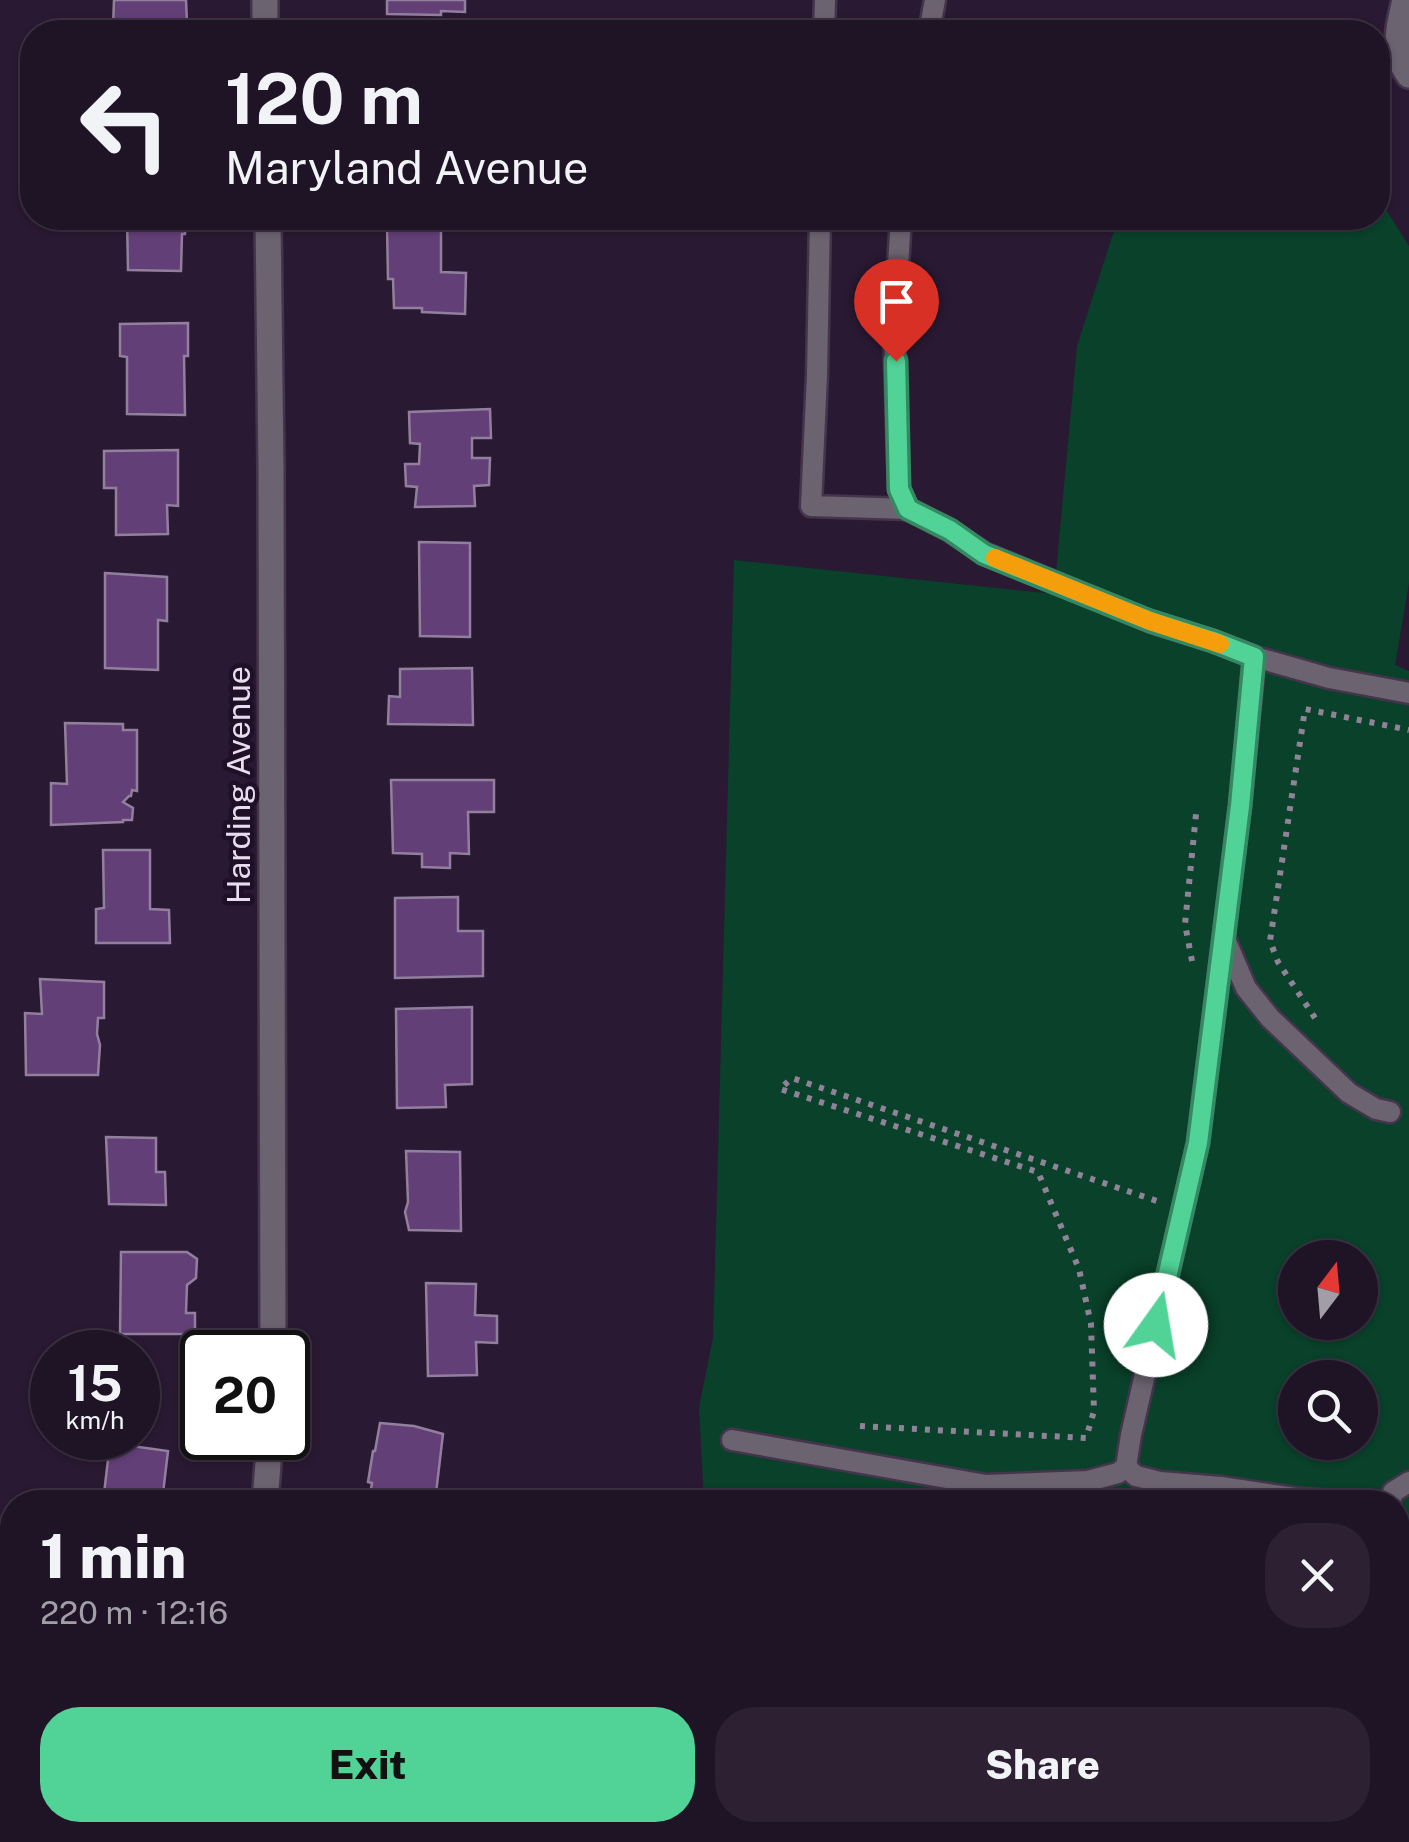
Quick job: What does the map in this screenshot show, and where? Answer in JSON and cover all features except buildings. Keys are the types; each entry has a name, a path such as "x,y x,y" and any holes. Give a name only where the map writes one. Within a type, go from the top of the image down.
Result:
{"street":[{"path":"1405,0 1396,36 1400,64 1409,75"},
{"name":"Harding Avenue","path":"268,230 274,1330"},
{"path":"266,1490 268,1460"}],"lane":[{"path":"820,230 811,506 908,509 950,530 984,554 1150,621 1254,657 1329,678 1409,694"},
{"path":"900,230 894,329 899,489 908,509"},
{"path":"732,1440 986,1485 1088,1481 1126,1467 1198,1143 1240,806 1254,657"},
{"path":"1224,937 1246,988 1270,1018 1349,1093 1376,1109 1390,1112"},
{"path":"1126,1467 1136,1476 1160,1482 1241,1490"}],"path":[{"path":"1326,1028 1292,987 1270,940 1305,709 1409,730"},
{"path":"1196,814 1185,924 1196,970"},
{"path":"860,1426 1086,1438 1094,1412 1092,1324 1079,1269 1038,1172 780,1089 792,1078 1170,1205"}],"green space":[{"path":"1390,216 1409,246 1409,583 1395,665 1409,671 1409,1490 703,1490 699,1407 713,1338 734,560 1054,594 1077,346 1114,230 1390,230"}],"slow traffic":[{"path":"995,558 1150,621 1220,644"}],"route":[{"path":"896,361 899,489 908,509 950,530 984,554 1150,621 1254,657 1240,806 1198,1143 1156,1325"}]}
